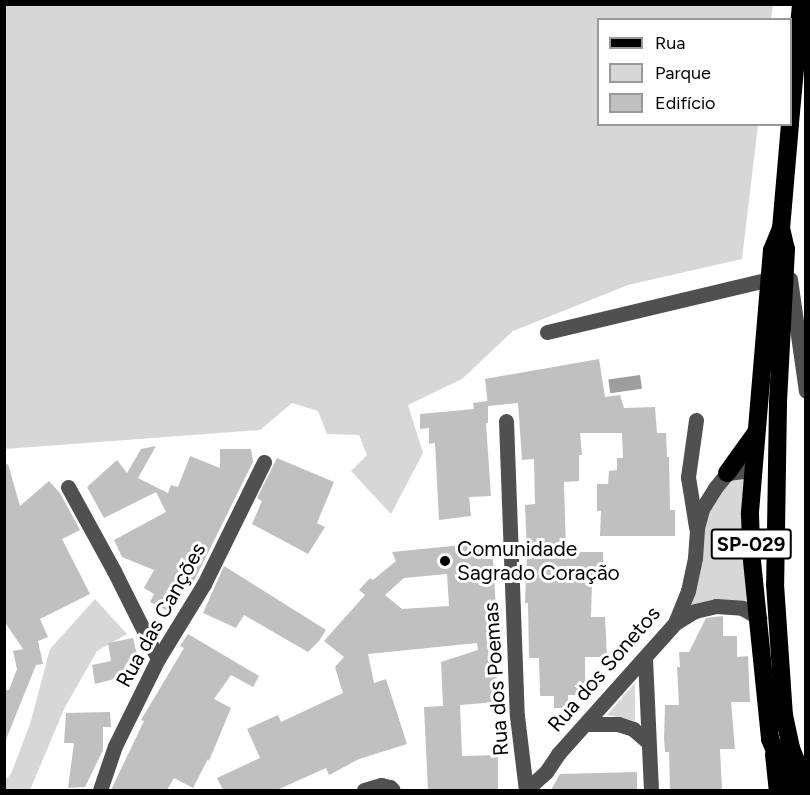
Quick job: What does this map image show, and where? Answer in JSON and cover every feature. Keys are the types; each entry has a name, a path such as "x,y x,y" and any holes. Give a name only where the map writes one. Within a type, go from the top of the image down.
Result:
{"highway":[{"name":"SP-029","path":"792,114 800,72 801,4"},
{"name":"SP-029","path":"790,126 781,228 772,250 752,470 751,551 770,739 791,790"},
{"name":"SP-029","path":"781,228 786,249 778,403 775,584 784,715 791,748 806,786"},
{"path":"728,473 756,432"},
{"path":"752,470 764,488 775,584"}],"main road":[{"path":"770,739 776,790"}],"street":[{"path":"786,249 806,391"},
{"path":"548,332 770,279"},
{"name":"Rua dos Sonetos","path":"526,790 546,772 558,754 675,623 688,591 695,558 696,528 688,477 696,420"},
{"name":"Rua dos Poemas","path":"506,421 517,716 526,790"},
{"name":"Rua das Canções","path":"100,790 115,746 158,659 204,584 264,462"},
{"path":"728,473 752,470"},
{"name":"Rua dos Sonetos","path":"696,528 702,509 728,473"},
{"path":"68,487 114,571 158,659"},
{"path":"675,623 695,611 716,606 742,608 759,618"},
{"path":"645,658 651,790"},
{"path":"586,724 618,724 633,729 648,742"},
{"path":"364,790 381,785 393,790"}],"green space":[{"path":"5,4 773,5 771,18 597,18 597,126 758,126 742,259 628,285 513,331 462,379 408,405 423,453 391,514 351,471 367,455 359,435 327,434 318,411 292,403 260,430 5,449"},
{"path":"752,470 759,618 716,606 675,623 715,488"},
{"path":"95,599 127,634 97,651 65,707 30,790 5,790 5,780 11,774 30,724 50,649"},
{"path":"635,683 635,721 607,715"}],"shaded area":[{"path":"640,375 642,389 610,393 608,379"}],"building":[{"path":"599,359 605,397 620,395 624,408 655,407 657,433 666,433 670,510 675,510 675,536 600,536 601,511 597,511 597,484 608,484 609,471 617,470 617,458 623,458 622,433 580,433 582,455 579,455 579,481 564,482 566,552 603,552 604,581 592,580 591,617 605,617 607,657 585,657 585,681 601,682 590,695 568,695 568,708 554,708 554,696 540,696 539,658 529,658 528,603 525,603 527,554 525,505 535,504 534,459 522,460 518,403 488,406 485,379"},
{"path":"488,401 488,423 486,423 491,496 469,497 471,516 439,520 435,443 429,444 429,428 420,429 420,414 474,409 473,403"},
{"path":"156,446 138,478 168,493 171,485 178,487 190,456 220,468 220,449 251,449 253,462 195,579 191,586 184,583 168,611 150,602 154,594 144,588 154,570 122,557 114,540 166,512 156,492 104,518 87,487 117,460 127,473 141,449"},
{"path":"277,458 334,482 317,523 325,527 308,554 252,524 262,501 257,498"},
{"path":"8,464 20,506 49,481 60,493 80,530 62,539 90,594 40,619 48,637 38,641 43,664 36,665 5,742 4,690 9,690 17,669 13,651 23,649 4,621 4,465"},
{"path":"492,542 497,627 488,627 488,662 496,662 497,702 460,705 462,756 498,755 498,790 428,790 424,707 443,706 441,662 478,650 477,643 368,654 374,683 386,679 407,744 359,759 329,775 326,768 277,790 223,790 217,778 260,758 247,729 278,715 281,722 343,693 335,667 344,657 324,641 365,595 359,590 370,578 373,580 396,561 392,552","holes":["447,574 449,606 402,609 385,595 404,578"]},
{"path":"224,566 326,630 319,641 308,652 244,615 236,628 203,613"},
{"path":"723,616 723,636 737,636 737,657 748,656 750,702 731,702 735,749 720,749 722,790 670,790 669,752 665,752 664,739 665,705 679,705 677,667 680,667 679,652 689,652 706,618"},
{"path":"188,634 259,676 253,687 231,675 214,699 231,708 209,761 208,759 193,788 174,778 167,790 111,790 144,721 141,720 184,648 180,646"},
{"path":"133,638 141,672 95,684 92,665 111,661 108,643"},
{"path":"110,712 111,727 103,727 103,750 85,787 68,788 74,743 64,743 66,713"},
{"path":"637,772 637,790 551,790 560,774"}],"place":[{"name":"Comunidade Sagrado Coração","path":"445,561"}]}
